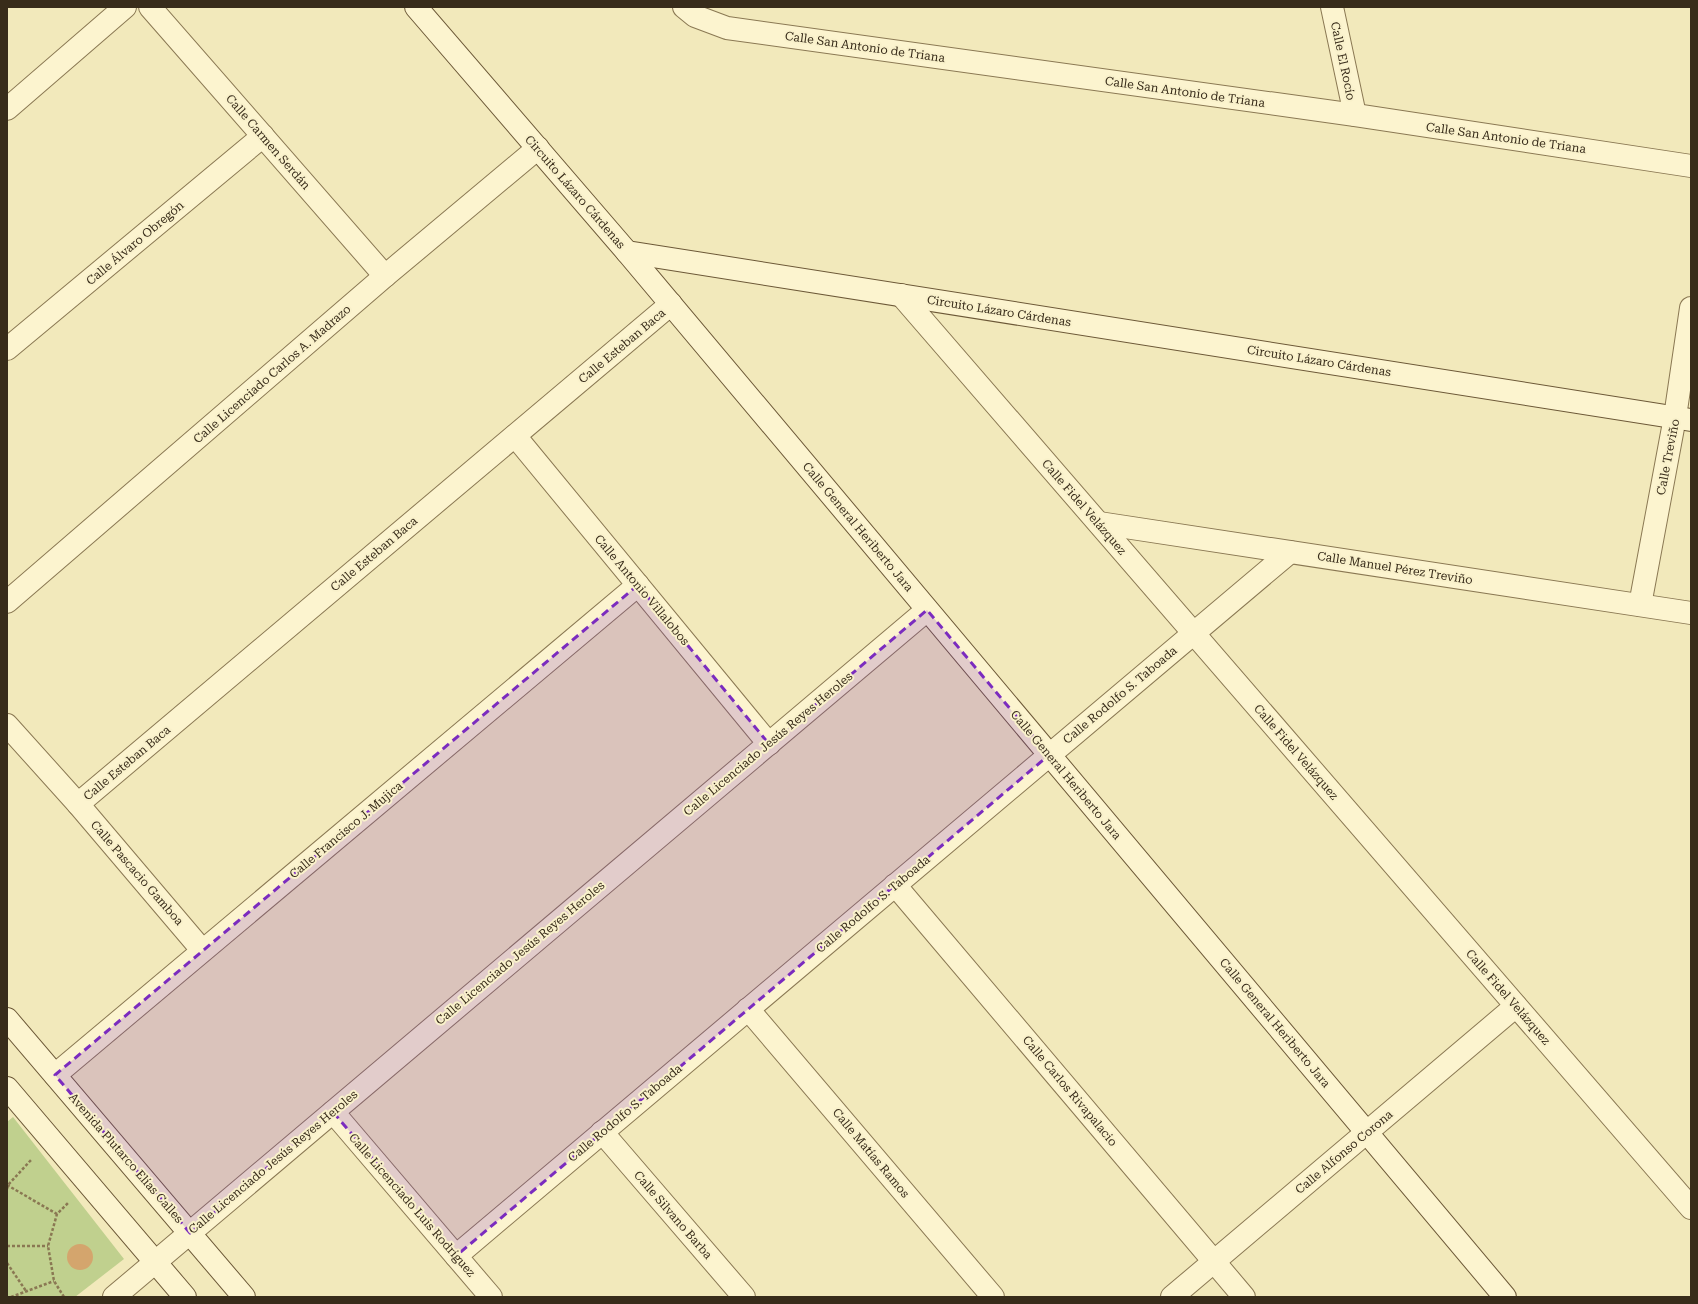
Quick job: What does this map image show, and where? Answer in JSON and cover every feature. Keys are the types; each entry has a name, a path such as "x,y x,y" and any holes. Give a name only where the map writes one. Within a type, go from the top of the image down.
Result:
{"street":[{"path":"7,109 125,7"},
{"name":"Calle Carmen Serdán","path":"150,7 385,276"},
{"name":"Circuito Lázaro Cárdenas","path":"416,7 627,252 1683,418"},
{"name":"Calle San Antonio de Triana","path":"684,7 695,16 727,28 1355,115 1691,166"},
{"name":"Calle El Rocío","path":"1332,7 1355,115"},
{"name":"Calle Álvaro Obregón","path":"7,349 263,136"},
{"name":"Calle Licenciado Carlos A. Madrazo","path":"7,602 385,276 538,148"},
{"name":"Calle General Heriberto Jara","path":"627,252 1505,1297"},
{"name":"Calle Fidel Velázquez","path":"901,295 1516,1006 1689,1202"},
{"name":"Calle Esteban Baca","path":"78,804 671,304"},
{"name":"Calle Treviño","path":"1640,604 1683,418 1691,308"},
{"name":"Calle Antonio Villalobos","path":"515,436 769,744"},
{"name":"Calle Manuel Pérez Treviño","path":"1099,523 1640,604 1691,613"},
{"name":"Calle Rodolfo S. Taboada","path":"456,1256 1290,552"},
{"name":"Calle Francisco J. Mujica","path":"55,1075 638,585"},
{"name":"Calle Licenciado Jesús Reyes Heroles","path":"114,1297 927,610"},
{"name":"Calle Pascacio Gamboa","path":"7,725 78,804 202,950"},
{"name":"Calle Carlos Rivapalacio","path":"895,885 1244,1297"},
{"name":"Calle Alfonso Corona","path":"1172,1297 1516,1006"},
{"name":"Calle Matías Ramos","path":"748,1009 993,1297"},
{"name":"Avenida Plutarco Elías Calles","path":"7,1019 244,1297"},
{"path":"7,1088 185,1297"},
{"name":"Calle Licenciado Luis Rodríguez","path":"333,1112 491,1297"},
{"name":"Calle Silvano Barba","path":"602,1132 744,1297"}],"path":[{"path":"51,1140 7,1186 57,1214"},
{"path":"64,1297 54,1280 48,1246 57,1214 88,1183"},
{"path":"7,1246 48,1246"},
{"path":"7,1263 26,1291"},
{"path":"11,1297 54,1280"}],"highlighted area":[{"path":"638,585 769,744 927,610 1049,755 456,1256 333,1112 190,1233 55,1075"}],"green space":[{"path":"13,1117 124,1259 75,1297 7,1297 7,1122"}],"building":[{"path":"80,1244 89,1248 93,1257 89,1266 80,1270 71,1266 67,1257 71,1248"}]}
